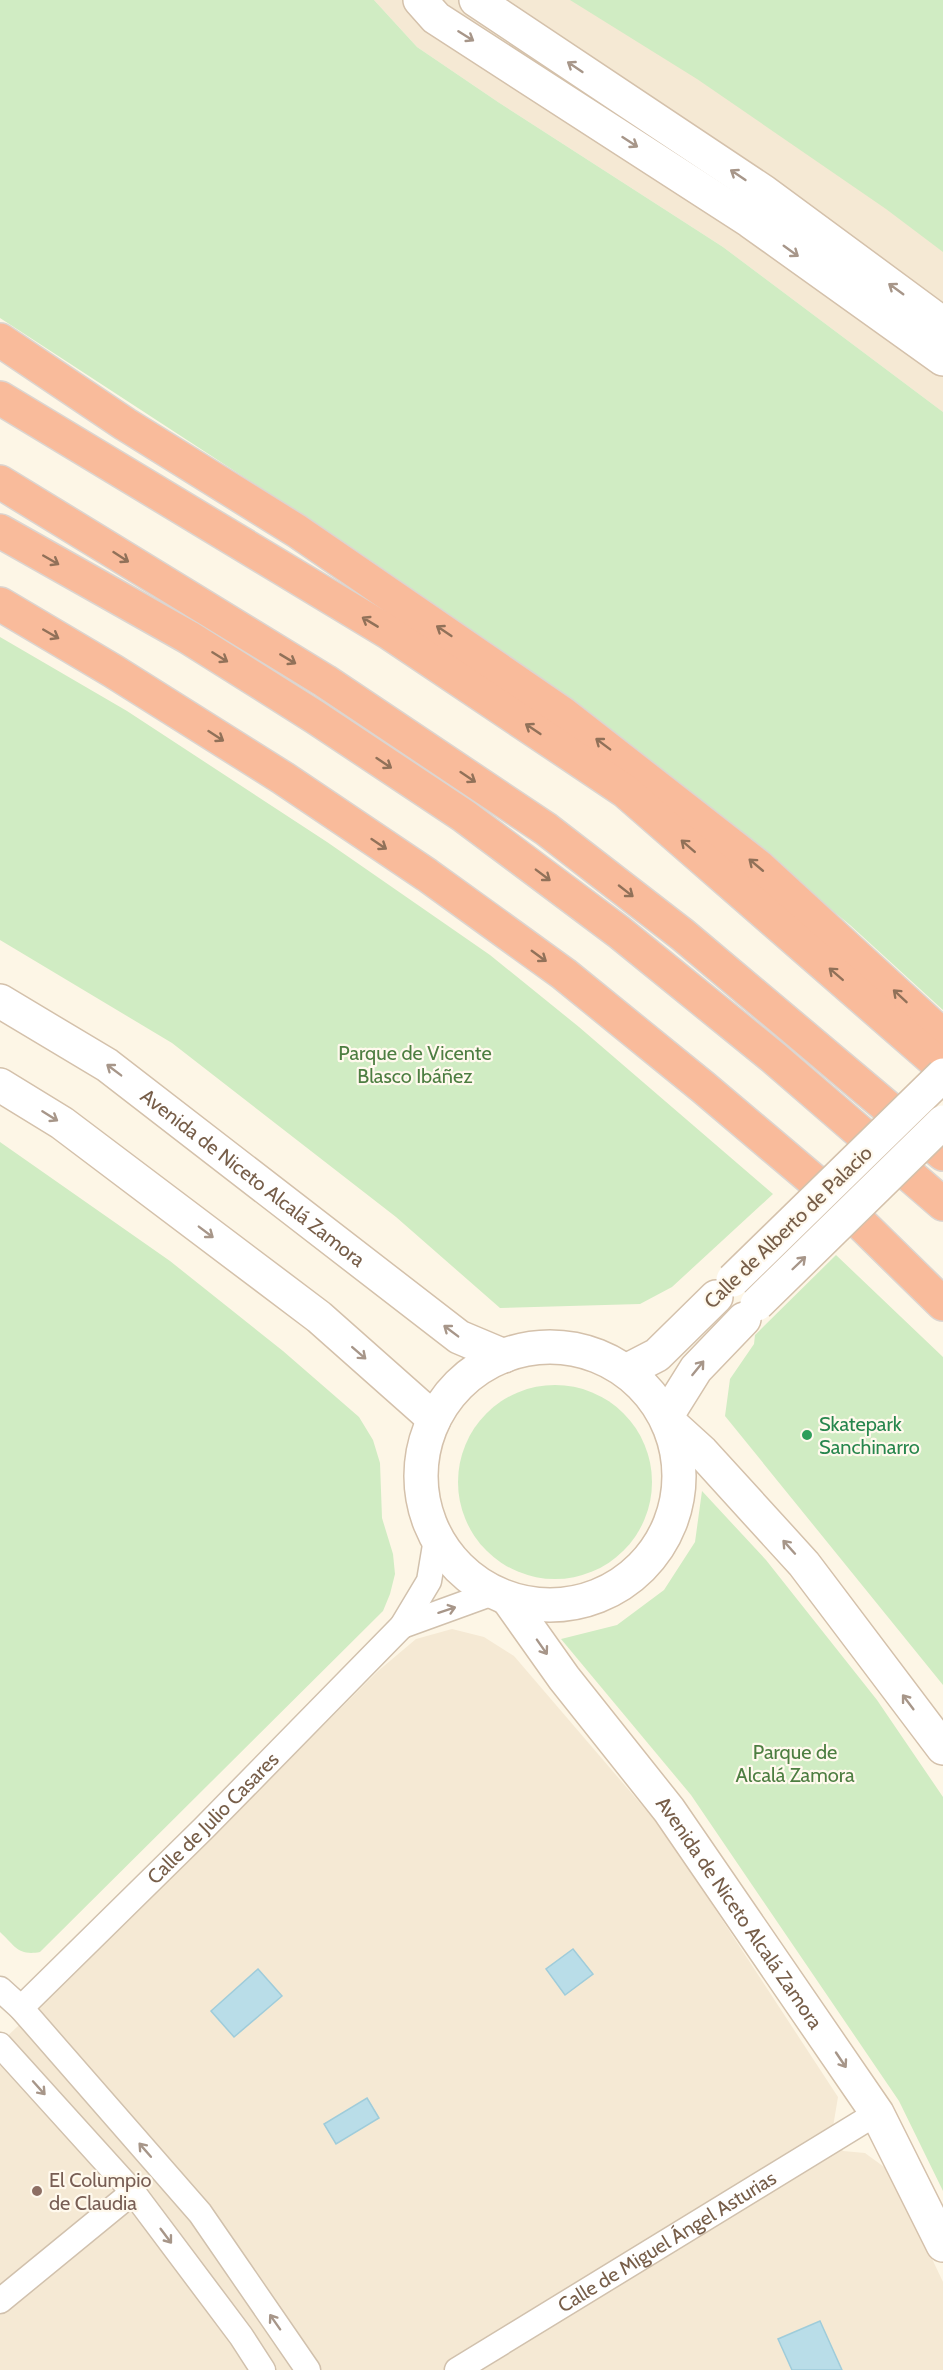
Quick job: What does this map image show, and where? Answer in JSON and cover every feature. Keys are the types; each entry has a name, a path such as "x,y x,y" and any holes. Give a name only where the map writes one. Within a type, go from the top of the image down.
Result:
{"highway":[{"path":"0,340 125,424 297,531 562,713 758,866 943,1036"},
{"path":"0,398 388,632 625,791 943,1068"},
{"path":"0,482 325,681 546,829 683,935 943,1155"},
{"path":"0,531 188,637 315,717 464,816 619,932 773,1057 943,1204"},
{"path":"0,604 113,670 282,778 427,876 564,974 704,1087 839,1202 943,1304"}],"street":[{"path":"420,0 436,18 750,221 943,359"},
{"path":"476,0 764,192 943,324"},
{"name":"Avenida de Niceto Alcalá Zamora","path":"0,1001 107,1065 459,1337 504,1356"},
{"name":"Calle de Alberto de Palacio","path":"626,1371 657,1355 943,1075"},
{"path":"0,1085 62,1123 319,1317 434,1419"},
{"name":"Calle de Alberto de Palacio","path":"666,1419 696,1369 751,1311 943,1122"},
{"path":"535,1348 567,1348 598,1356 626,1371 649,1392 666,1419 678,1452 680,1486 673,1519 657,1549 635,1574 606,1593 574,1604 541,1606 500,1596 460,1570 436,1539 422,1500 422,1458 434,1419 452,1392 475,1371 504,1356 535,1348"},
{"path":"666,1419 702,1452 804,1564 943,1748"},
{"name":"Calle de Julio Casares","path":"11,2006 204,1828 402,1626 429,1581 436,1539"},
{"name":"Avenida de Niceto Alcalá Zamora","path":"500,1596 669,1810 877,2113 943,2245"},
{"name":"Calle de Julio Casares","path":"402,1626 500,1596"},
{"path":"0,1989 11,2006 200,2213 308,2370"},
{"path":"0,2045 133,2192 242,2336 263,2370"},
{"name":"Calle de Miguel Ángel Asturias","path":"458,2370 877,2113"},
{"path":"0,2301 133,2192"}],"shaded area":[{"path":"374,0 943,0 943,412 723,247 417,47"},
{"path":"452,1629 484,1637 514,1656 664,1831 838,2097 832,2133 843,2151 865,2153 891,2172 943,2282 943,2370 0,2370 0,2043 87,1961 378,1671 416,1639"}],"green space":[{"path":"0,0 374,0 417,47 723,247 943,412 943,1010 850,925 716,815 551,686 357,551 0,318"},
{"path":"570,0 943,0 943,252 886,209 697,79"},
{"name":"Parque de Vicente Blasco Ibáñez","path":"0,637 127,711 327,842 490,955 579,1027 773,1194 672,1287 640,1304 500,1308 396,1217 172,1043 0,940"},
{"path":"0,1142 170,1261 283,1351 359,1417 373,1440 380,1463 382,1518 393,1554 395,1574 383,1611 40,1952 33,1953 17,1949 0,1932"},
{"path":"836,1255 943,1357 943,1685 725,1416 730,1379 754,1344 755,1335"},
{"path":"545,1385 565,1385 601,1396 624,1413 636,1428 645,1445 652,1472 652,1492 645,1519 636,1536 624,1551 609,1563 592,1572 565,1579 545,1579 509,1568 480,1544 469,1528 462,1510 458,1492 458,1472 469,1436 493,1407 509,1396 527,1389"},
{"name":"Parque de Alcalá Zamora","path":"702,1491 766,1560 877,1700 943,1797 943,2191 899,2101 691,1795 561,1639 617,1625 664,1590 695,1542"}],"water":[{"path":"573,1949 593,1974 565,1995 546,1969"},
{"path":"258,1969 282,1996 234,2037 211,2011"},
{"path":"367,2098 379,2118 336,2144 324,2124"},
{"path":"820,2321 842,2370 792,2370 778,2339"}],"place":[{"name":"Skatepark Sanchinarro","path":"807,1435"},
{"name":"El Columpio de Claudia","path":"37,2191"}]}
